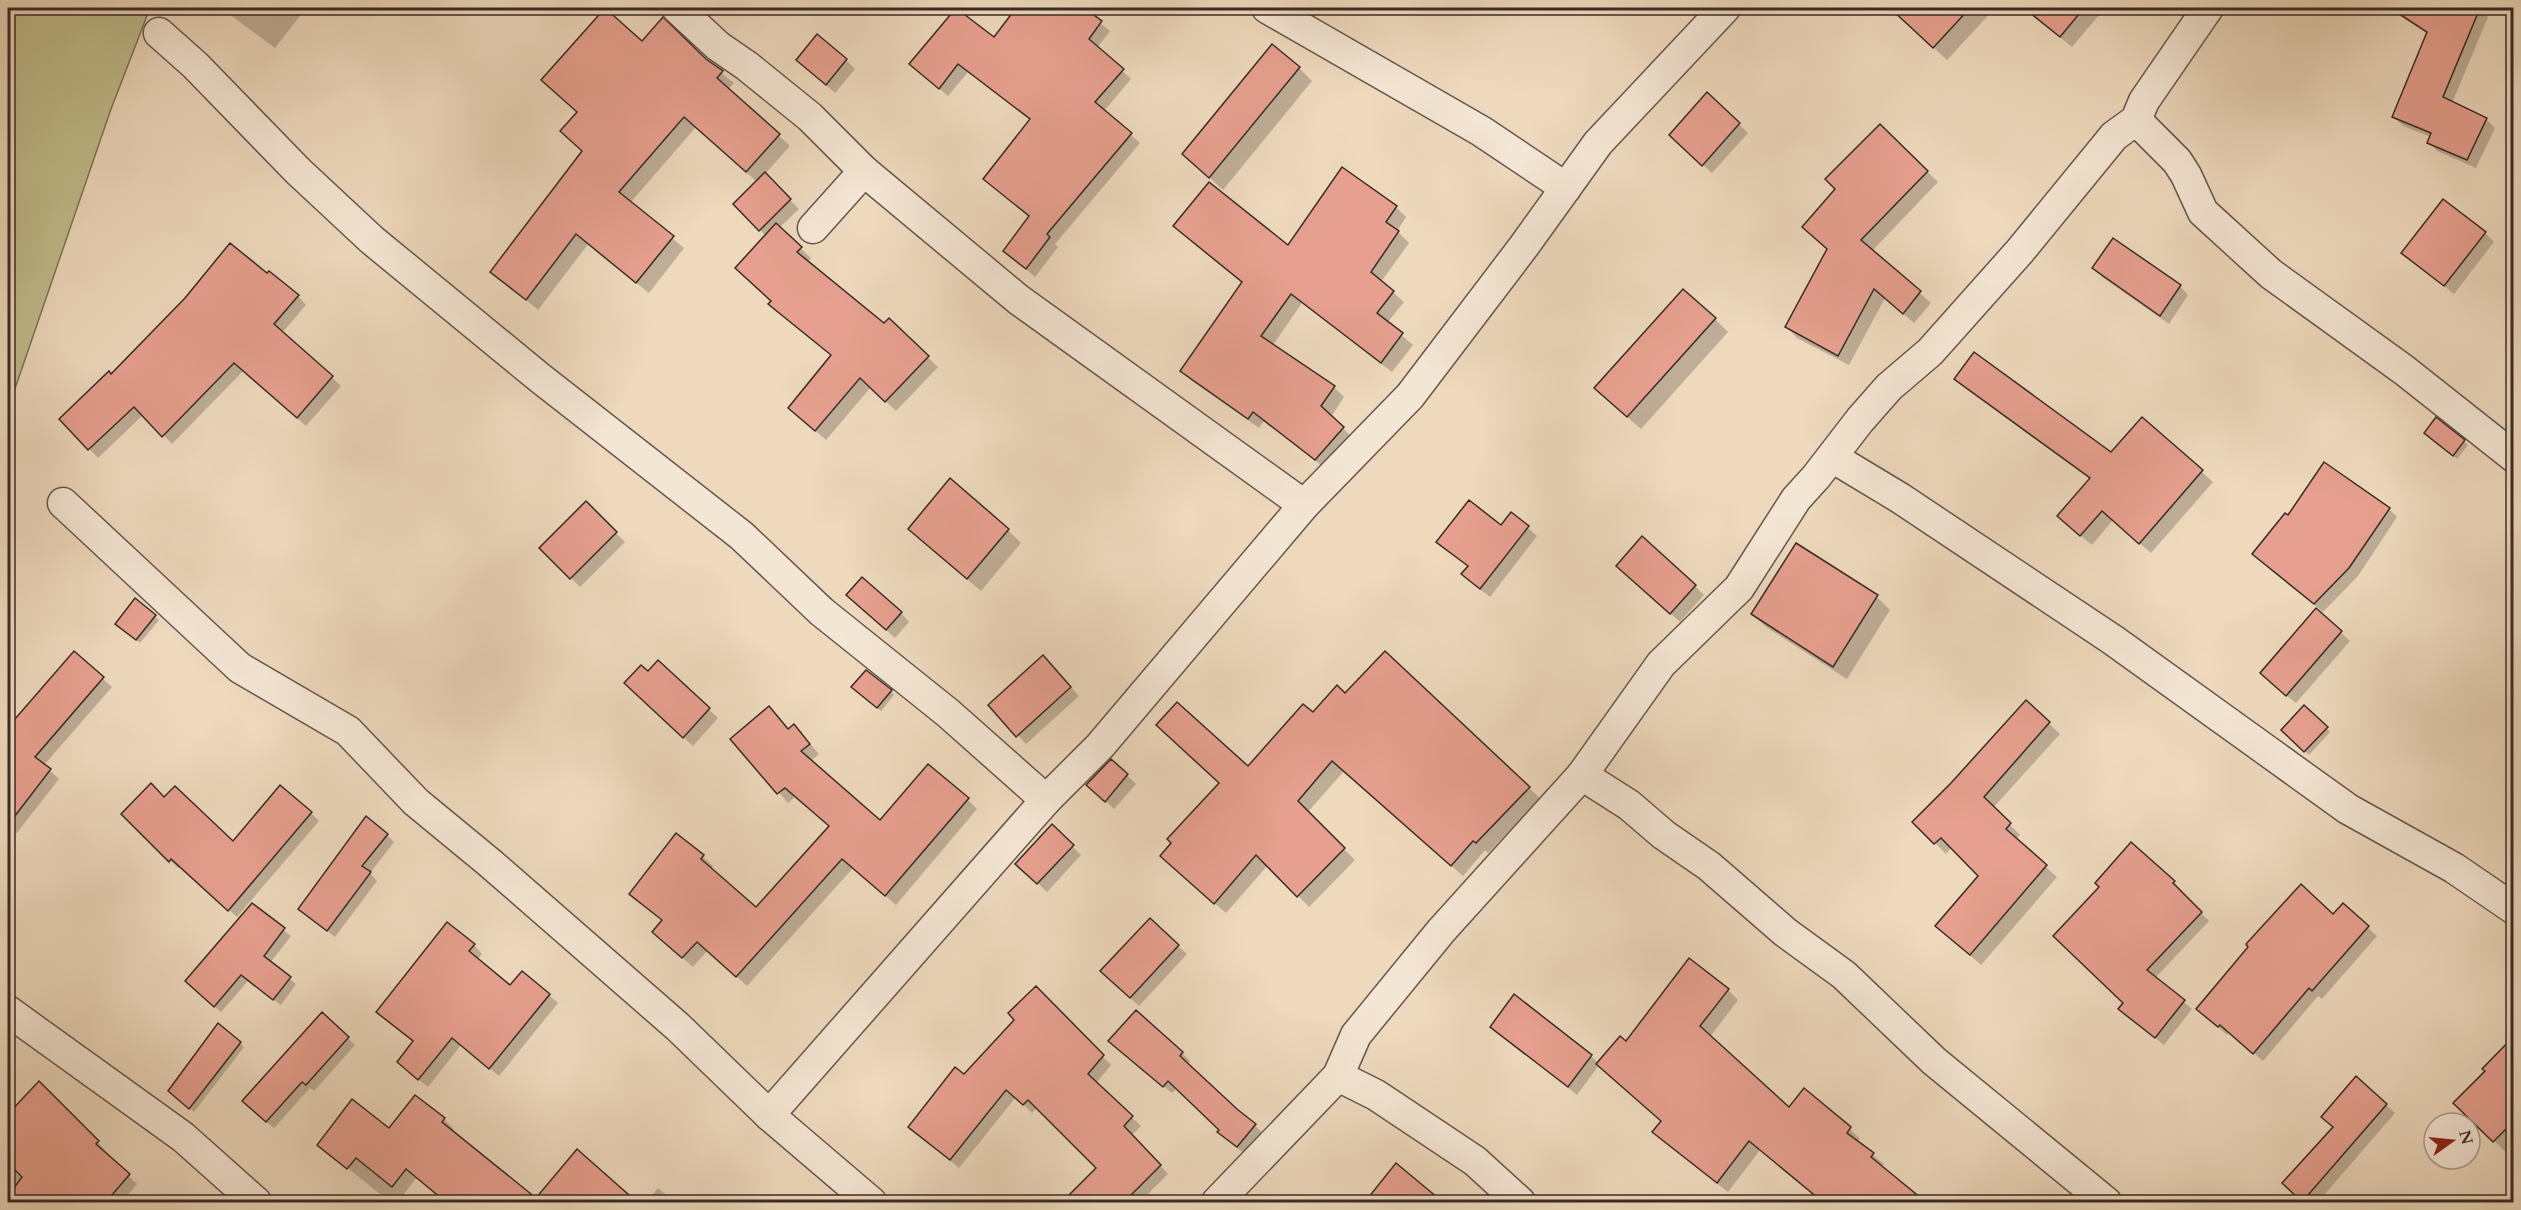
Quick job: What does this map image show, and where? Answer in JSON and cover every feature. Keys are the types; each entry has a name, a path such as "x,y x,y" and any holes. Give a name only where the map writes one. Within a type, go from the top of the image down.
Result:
{"street":[{"path":"677,8 718,46 747,66 810,117 864,171 1019,300 1304,505"},
{"path":"1267,8 1481,131 1566,188"},
{"path":"769,1115 1046,800 1100,746 1304,505 1410,396 1598,143 1725,8"},
{"path":"1217,1203 1338,1076 1356,1035 1363,1026 1442,931 1582,775 1661,664 1739,588 1796,499 1860,420 1889,387 1930,352 2012,260 2114,136 2136,120 2144,100 2208,8"},
{"path":"159,33 195,64 298,171 372,240 540,378 742,536 822,612 948,713 1046,800"},
{"path":"2136,120 2177,161 2203,212 2271,274 2404,370 2514,457"},
{"path":"813,228 864,171"},
{"path":"1832,457 1910,504 2113,640 2348,809 2454,868 2514,909"},
{"path":"63,503 240,668 348,731 416,802 490,863 678,1027 769,1115 871,1203"},
{"path":"1582,775 1629,805 1664,835 1709,866 1785,932 1844,975 1934,1061 2106,1203"},
{"path":"8,1011 183,1137 256,1203"},
{"path":"1338,1076 1376,1095 1475,1161 1520,1203"}],"shaded area":[{"path":"8,8 150,8 111,109 8,409"}],"building":[{"path":"605,8 642,41 663,17 706,59 723,71 717,78 780,134 746,172 684,117 619,192 674,236 636,283 576,234 526,300 490,272 582,151 560,131 577,112 541,80"},
{"path":"956,8 994,37 1016,8 1084,8 1102,21 1089,39 1124,69 1095,102 1132,133 1047,234 1050,237 1026,269 1003,251 1029,216 983,179 1030,119 958,64 939,89 909,64"},
{"path":"1890,8 1970,8 1933,48"},
{"path":"2024,8 2084,8 2060,37"},
{"path":"2390,8 2480,8 2443,97 2487,118 2467,160 2427,143 2431,133 2392,117 2427,32"},
{"path":"817,34 847,59 826,85 796,60"},
{"path":"1272,44 1300,67 1209,178 1182,154"},
{"path":"1707,92 1740,123 1702,166 1669,135"},
{"path":"1880,124 1928,171 1861,240 1921,291 1903,314 1874,289 1838,356 1785,327 1827,249 1802,227 1835,189 1825,179"},
{"path":"1342,167 1397,206 1386,222 1399,231 1371,272 1394,291 1377,313 1403,333 1381,363 1291,294 1261,336 1335,386 1321,406 1344,427 1315,460 1253,412 1248,419 1180,371 1242,282 1173,226 1209,182 1288,245"},
{"path":"765,172 791,199 759,231 733,204"},
{"path":"2443,199 2486,232 2444,286 2401,253"},
{"path":"776,223 802,247 797,252 884,323 889,318 929,356 885,402 860,378 815,431 788,408 831,355 768,304 771,301 735,268"},
{"path":"2113,238 2181,285 2160,316 2092,268"},
{"path":"230,243 299,295 274,324 333,376 297,418 234,363 162,437 134,407 88,450 59,419 109,371 111,374 185,298"},
{"path":"1683,289 1716,318 1627,417 1594,388"},
{"path":"1974,352 2111,452 2142,417 2203,470 2139,544 2102,511 2080,536 2057,516 2090,478 1954,379"},
{"path":"2436,417 2465,440 2453,456 2424,433"},
{"path":"2324,462 2390,508 2349,568 2314,604 2252,554 2285,513 2288,515"},
{"path":"950,478 1009,529 967,579 908,529"},
{"path":"1469,500 1501,525 1511,512 1529,526 1480,589 1461,574 1468,566 1436,542"},
{"path":"586,501 617,532 570,579 539,548"},
{"path":"1642,536 1696,585 1670,614 1616,566"},
{"path":"1796,543 1878,595 1833,667 1751,614"},
{"path":"862,577 902,612 886,630 846,595"},
{"path":"135,598 156,615 136,640 115,624"},
{"path":"2316,608 2342,631 2286,696 2260,673"},
{"path":"74,651 104,677 35,757 51,769 8,825 8,727"},
{"path":"1385,651 1530,787 1476,843 1473,841 1451,866 1332,761 1298,801 1345,848 1297,897 1256,855 1214,904 1160,856 1171,843 1167,839 1219,783 1156,725 1177,702 1248,766 1303,704 1313,712 1337,685 1345,693"},
{"path":"1043,655 1071,687 1016,737 988,705"},
{"path":"658,660 710,708 683,738 624,683 641,665 648,671"},
{"path":"866,670 892,690 877,708 851,687"},
{"path":"2026,700 2050,722 1984,797 2011,823 2006,829 2047,865 1970,955 1935,926 1978,876 1941,838 1934,844 1912,822 1951,783"},
{"path":"2304,705 2328,727 2304,752 2281,730"},
{"path":"769,706 788,729 794,724 810,744 801,751 880,820 928,764 969,798 885,896 842,859 736,977 697,942 682,958 652,932 662,920 629,894 676,833 704,855 701,859 756,907 829,826 785,788 777,794 730,739"},
{"path":"1111,759 1128,774 1105,802 1086,785"},
{"path":"151,783 164,797 175,786 233,841 280,785 312,812 228,911 171,859 169,862 121,814"},
{"path":"366,816 388,834 362,866 371,872 327,931 298,909"},
{"path":"1052,824 1074,845 1037,884 1015,864"},
{"path":"2131,842 2175,881 2173,883 2202,912 2147,970 2185,1000 2155,1038 2118,1009 2123,1003 2053,936 2099,887 2095,883"},
{"path":"2301,884 2333,914 2343,903 2369,926 2312,991 2309,988 2253,1054 2220,1025 2218,1027 2196,1009 2248,947 2246,944"},
{"path":"252,903 285,928 264,956 291,977 273,1000 241,975 214,1007 185,981"},
{"path":"1150,918 1179,945 1130,998 1100,971"},
{"path":"447,922 475,944 469,951 510,985 522,971 550,994 489,1069 452,1038 418,1080 397,1062 413,1041 376,1012"},
{"path":"1689,958 1729,989 1700,1026 1789,1107 1804,1088 1851,1127 1847,1133 1874,1153 1871,1157 1927,1203 1824,1203 1749,1141 1717,1183 1652,1132 1661,1121 1596,1064 1620,1036 1626,1041"},
{"path":"1036,986 1104,1055 1088,1074 1133,1116 1124,1126 1161,1165 1123,1203 1061,1203 1096,1168 1028,1100 1023,1105 1006,1090 950,1160 908,1127 955,1067 964,1074 1014,1020 1008,1013"},
{"path":"1514,994 1592,1055 1568,1087 1490,1027"},
{"path":"1136,1010 1183,1052 1180,1056 1256,1124 1237,1147 1217,1132 1219,1130 1168,1081 1163,1087 1108,1041"},
{"path":"322,1012 349,1037 306,1085 302,1082 266,1122 242,1101"},
{"path":"218,1023 241,1042 189,1109 168,1091"},
{"path":"2514,1036 2514,1121 2493,1142 2482,1131 2482,1111 2461,1111 2453,1103 2485,1071 2482,1069"},
{"path":"2356,1076 2387,1104 2302,1202 2282,1183 2333,1127 2321,1117"},
{"path":"39,1081 99,1141 96,1144 130,1174 105,1203 8,1203 8,1196 22,1177 8,1163 8,1114"},
{"path":"415,1095 445,1118 442,1122 536,1198 577,1149 638,1203 447,1203 406,1169 392,1187 356,1158 347,1169 317,1145 352,1099 389,1128"},
{"path":"1396,1163 1444,1203 1364,1203"}]}
